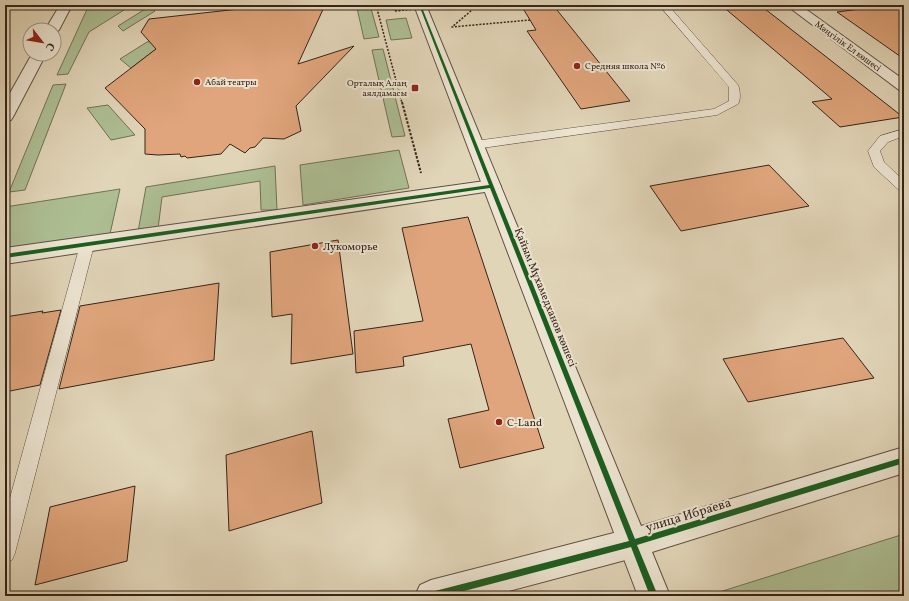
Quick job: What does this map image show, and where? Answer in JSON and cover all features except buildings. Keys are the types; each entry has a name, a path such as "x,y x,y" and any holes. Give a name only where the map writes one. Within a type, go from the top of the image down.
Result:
{"street":[{"path":"56,22 66,5"},
{"name":"Қайым Мұхамедханов көшесі","path":"420,5 654,596"},
{"name":"Мәңгілік Ел көшесі","path":"792,5 904,87"},
{"path":"5,118 35,62"},
{"path":"5,256 492,186"},
{"name":"улица Ибраева","path":"431,596 632,543 904,460"}],"lane":[{"path":"475,144 717,112 734,102 734,87 663,5"},
{"path":"904,132 884,139 874,151 878,164 904,188"},
{"path":"5,553 87,245"}],"path":[{"path":"377,5 428,196"},
{"path":"393,5 395,11 455,5"},
{"path":"470,5 472,10 452,27 530,20"}],"green space":[{"path":"89,5 132,5 89,32 68,74 57,75"},
{"path":"352,5 370,5 379,37 364,39 357,8"},
{"path":"150,6 155,11 123,31 118,26"},
{"path":"406,18 412,38 391,40 386,20"},
{"path":"169,39 131,68 120,59 147,42"},
{"path":"383,49 405,136 392,137 372,50"},
{"path":"66,84 25,190 9,192 53,85"},
{"path":"108,105 135,135 111,140 87,108"},
{"path":"399,150 409,188 303,205 300,165"},
{"path":"275,166 277,210 261,210 260,181 162,197 158,229 138,232 146,187"},
{"path":"120,189 110,234 5,250 5,207"},
{"path":"904,534 904,596 709,595 710,595"}],"cycle path":[{"path":"420,5 654,596"},
{"path":"5,256 492,186"},
{"path":"431,596 633,543 904,460"}],"place":[{"name":"Средняя школа №6","path":"577,66"},
{"name":"Абай театры","path":"197,82"},
{"name":"Орталық Алаң аялдамасы","path":"415,88"},
{"name":"Лукоморье","path":"315,246"},
{"name":"C-Land","path":"499,422"}]}
